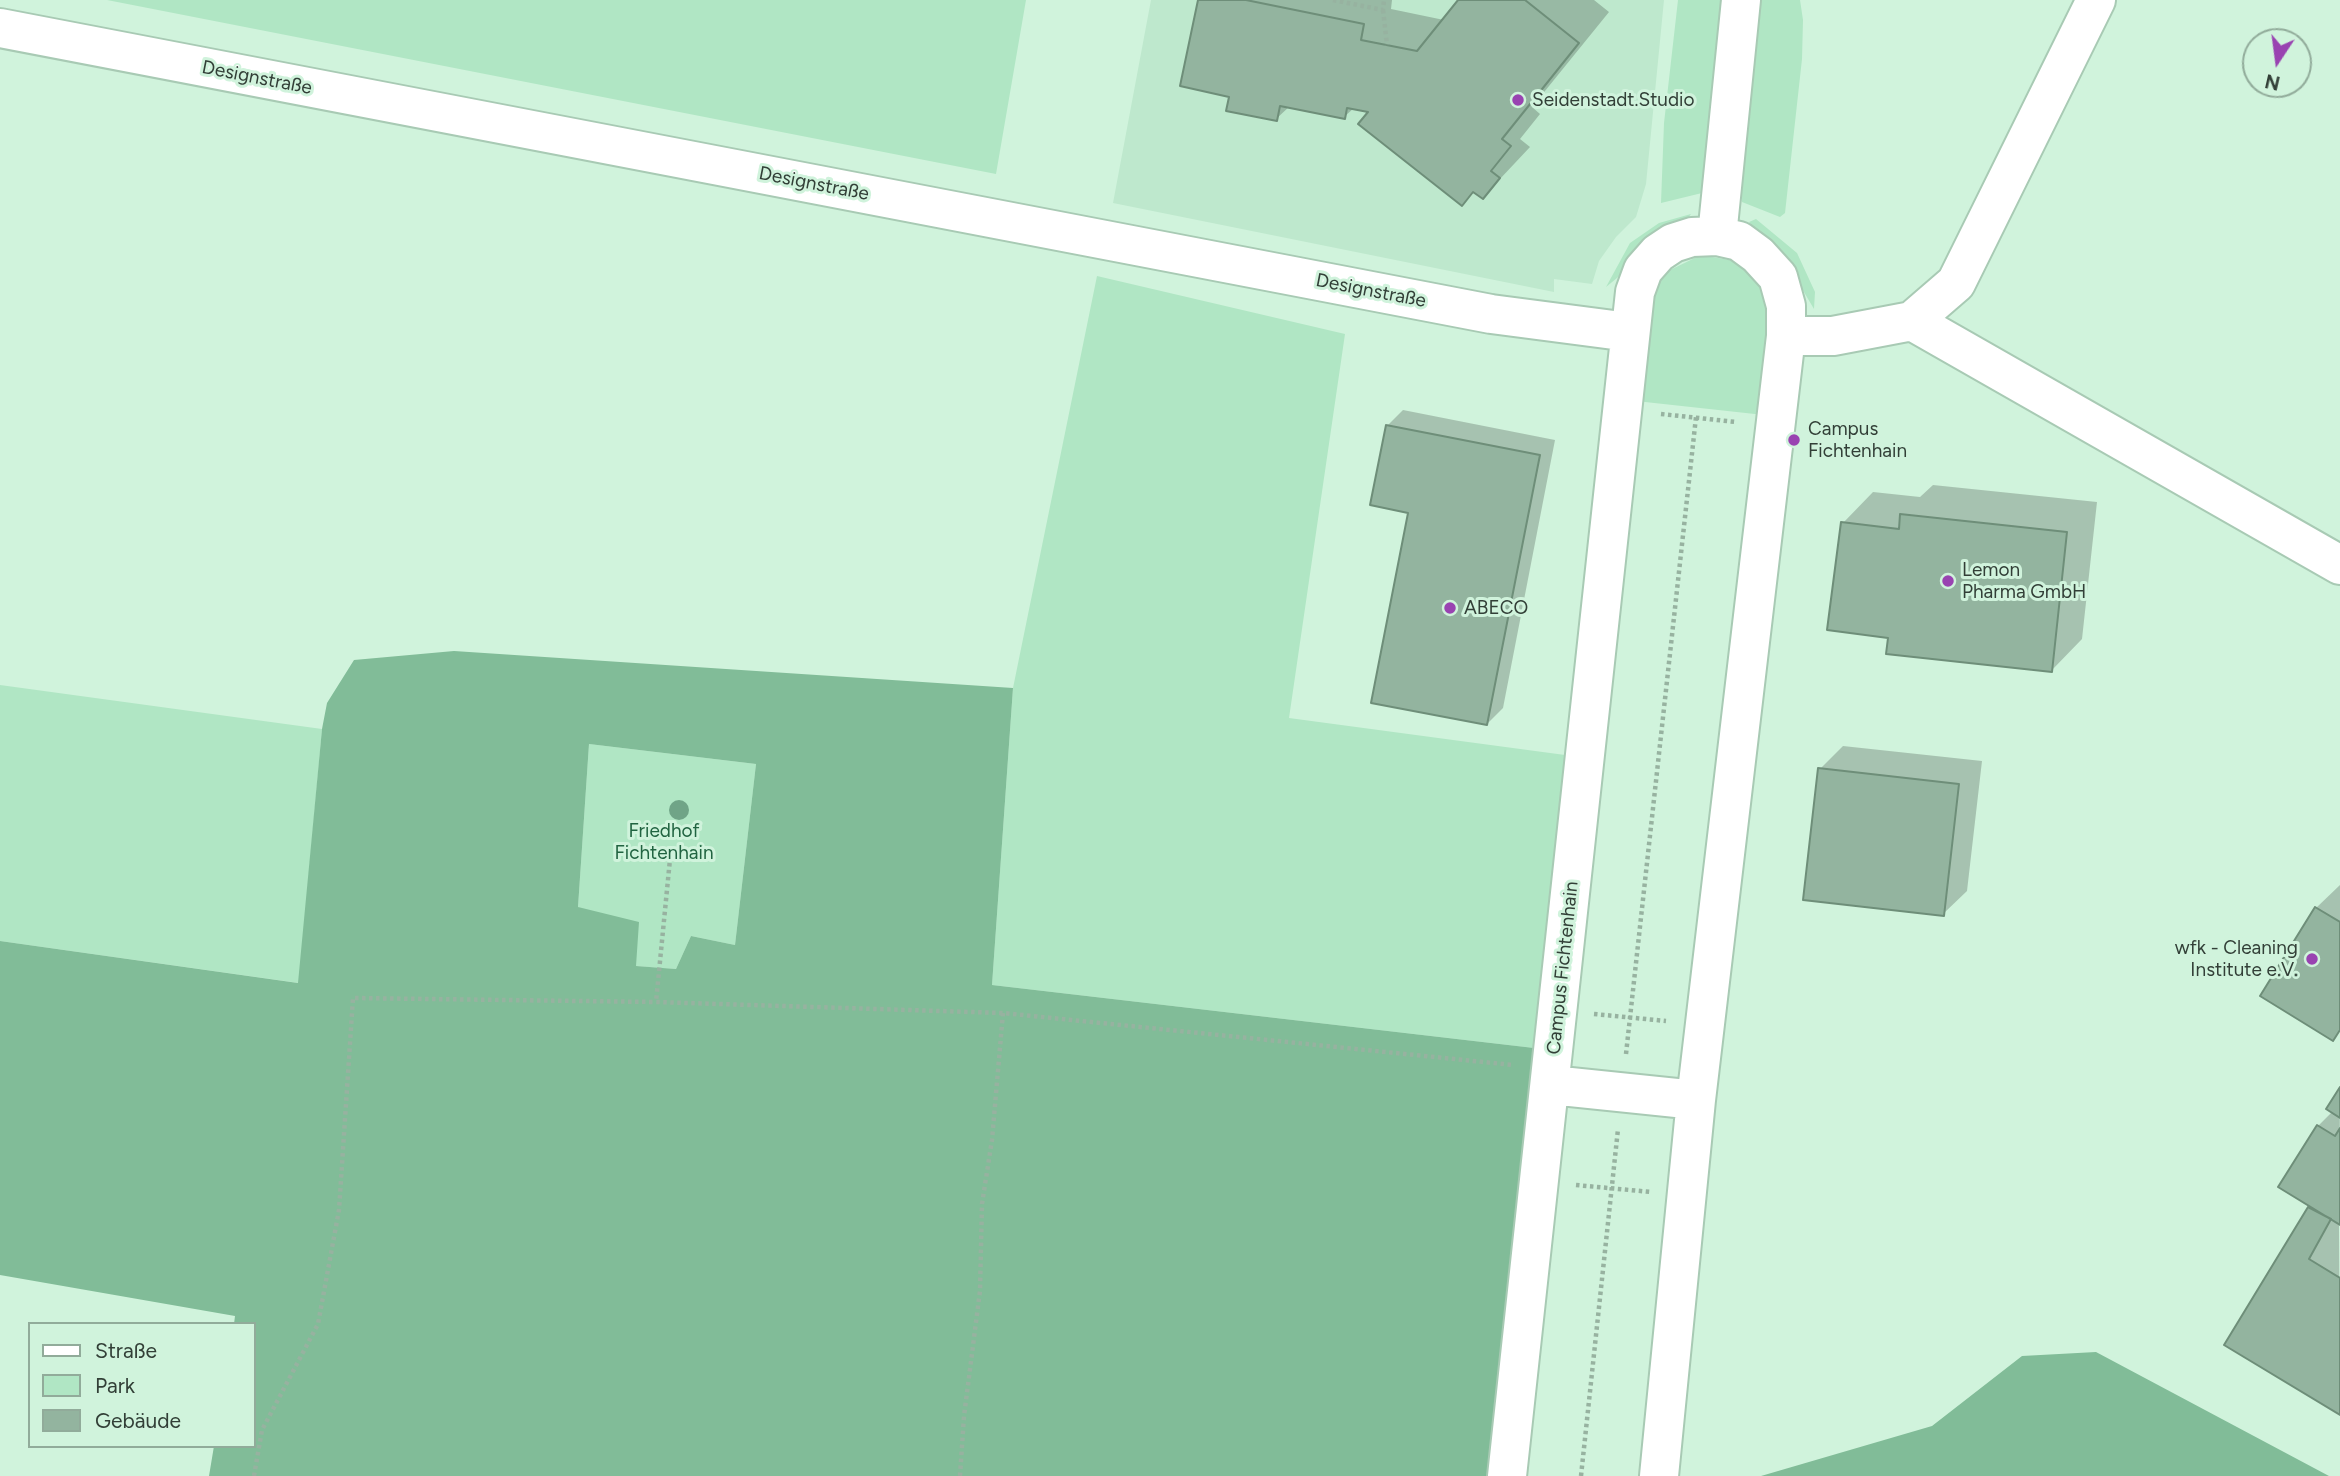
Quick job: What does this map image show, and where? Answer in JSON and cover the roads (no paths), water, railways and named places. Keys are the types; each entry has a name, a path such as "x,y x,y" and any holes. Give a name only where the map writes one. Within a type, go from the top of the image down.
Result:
{"street":[{"path":"1717,236 1741,0"},
{"path":"1786,335 1833,336 1912,321 1956,283 2095,0"},
{"name":"Designstraße","path":"0,28 1491,314 1629,332"},
{"name":"Campus Fichtenhain","path":"1507,1476 1635,292 1643,270 1658,253 1673,243 1692,237 1717,236 1739,241 1758,255 1778,277 1786,306 1786,335 1696,1100 1659,1476"},
{"path":"1912,321 2340,565"},
{"path":"1552,1077 1622,1092 1696,1100"}],"place":[{"name":"Seidenstadt.Studio","path":"1518,100"},
{"name":"Campus Fichtenhain","path":"1794,440"},
{"name":"Lemon Pharma GmbH","path":"1948,581"},
{"name":"ABECO","path":"1450,608"},
{"name":"wfk - Cleaning Institute e.V.","path":"2312,959"}],"park label":[{"name":"Friedhof Fichtenhain","path":"664,842"}]}
